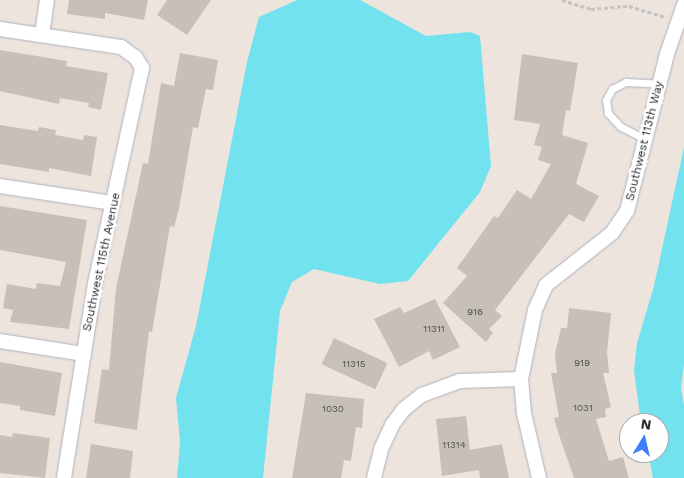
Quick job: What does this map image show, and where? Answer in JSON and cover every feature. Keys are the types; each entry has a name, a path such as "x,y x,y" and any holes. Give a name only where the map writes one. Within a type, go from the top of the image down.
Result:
{"street":[{"path":"0,29 42,35 47,0"},
{"name":"Southwest 113th Way","path":"539,478 524,413 521,379 533,320 546,285 612,234 627,211 659,84 684,5"},
{"name":"Southwest 115th Avenue","path":"42,35 120,48 129,52 142,68 141,82 113,203 84,354 64,478"},
{"path":"0,186 113,203"},
{"path":"0,341 84,354"},
{"path":"374,478 381,450 392,425 404,409 440,386 460,381 521,379"}],"lane":[{"path":"645,139 620,126 608,113 606,100 612,89 626,82 659,84"}],"path":[{"path":"562,0 592,9 629,6 678,21"}],"water":[{"path":"297,0 360,0 426,36 470,32 480,36 491,166 480,192 408,281 380,284 314,269 292,282 280,311 263,478 177,478 180,442 176,398 196,326 247,62 259,17"},
{"path":"684,147 684,364 681,388 684,405 684,478 653,478 650,463 669,463 669,413 640,413 634,370 637,343 654,286"}],"building":[{"path":"69,0 148,0 144,20 105,13 105,19 67,14"},
{"path":"167,0 211,0 187,35 157,15"},
{"path":"0,50 67,61 66,66 108,73 101,110 88,107 89,103 60,98 59,104 0,91"},
{"path":"180,53 218,60 213,90 206,89 198,128 193,127 179,209 174,227 170,226 152,332 149,331 137,430 94,423 102,369 109,370 116,288 143,163 148,164 161,83 174,86"},
{"path":"522,54 578,63 570,111 566,110 562,135 588,143 576,184 599,196 584,222 569,214 495,310 502,316 489,329 493,333 486,342 443,303 467,276 457,268 494,216 498,218 517,190 531,199 551,164 538,160 542,147 534,145 540,124 514,120"},
{"path":"0,125 38,131 39,127 56,130 55,135 83,140 84,135 97,137 91,176 49,168 49,172 0,164"},
{"path":"0,206 87,220 69,329 10,322 13,310 3,308 7,284 36,289 37,283 60,286 66,262 0,250"},
{"path":"435,299 460,347 433,360 429,351 399,367 374,319 400,307 404,313"},
{"path":"569,308 611,313 607,352 609,373 603,373 611,407 605,409 606,417 596,419 609,461 619,458 619,463 625,463 629,478 574,478 554,418 559,417 551,373 557,373 555,354 561,328 567,328"},
{"path":"334,338 387,363 375,389 322,364"},
{"path":"0,362 62,373 55,416 20,410 20,406 0,403"},
{"path":"306,393 364,399 362,428 356,427 351,461 344,460 341,478 292,478"},
{"path":"466,416 470,450 502,444 509,478 480,478 479,470 442,476 436,419"},
{"path":"13,433 50,438 45,478 0,473 0,435 12,437"},
{"path":"91,444 133,451 130,478 86,478"}]}
